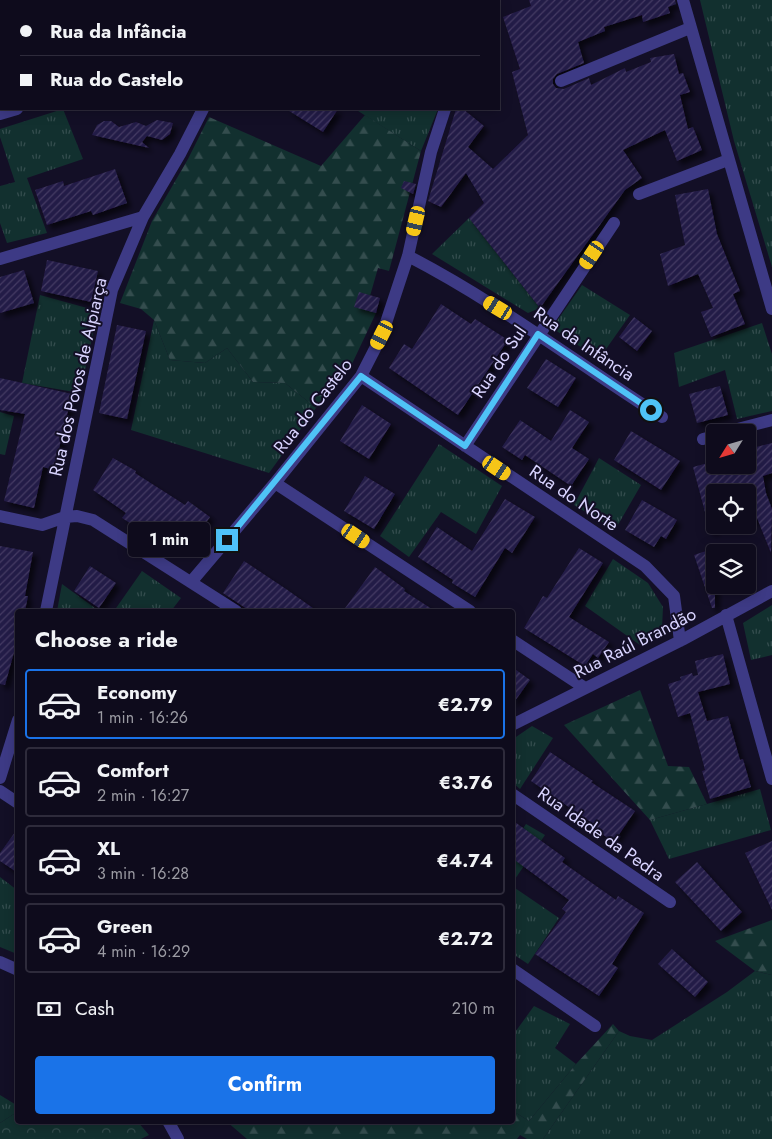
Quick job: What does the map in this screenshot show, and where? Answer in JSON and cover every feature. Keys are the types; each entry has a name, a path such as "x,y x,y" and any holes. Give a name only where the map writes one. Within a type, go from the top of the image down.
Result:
{"street":[{"path":"683,0 772,309"},
{"path":"562,81 690,28"},
{"path":"0,114 14,110"},
{"name":"Rua dos Povos de Alpiarça","path":"46,609 112,290 143,217 180,154 202,110"},
{"name":"Rua do Castelo","path":"191,582 275,483 361,376 382,335 408,256 431,152 445,110"},
{"path":"639,194 728,160"},
{"path":"0,259 143,217"},
{"name":"Rua do Sul","path":"465,446 538,334 614,223"},
{"name":"Rua da Infância","path":"408,256 456,283 538,334 662,417"},
{"name":"Rua do Norte","path":"361,376 645,566 674,596 680,641"},
{"path":"756,424 772,420"},
{"path":"275,483 467,609"},
{"path":"0,516 42,525 76,516 94,520 233,609"},
{"name":"Rua Raúl Brandão","path":"515,723 680,641 772,591"},
{"path":"726,615 772,779"},
{"path":"515,642 585,688"},
{"path":"0,778 15,730"},
{"path":"0,791 15,801"},
{"name":"Rua Idade da Pedra","path":"515,796 670,902"},
{"path":"0,962 15,969"},
{"path":"515,971 595,1026"},
{"path":"170,1124 178,1139"}],"green space":[{"path":"700,0 772,0 772,267 734,141"},
{"path":"63,110 83,159 27,178 47,233 7,243 0,223 0,186 15,182 0,137 0,129"},
{"path":"357,110 438,110 421,151"},
{"path":"365,115 421,151 389,271 378,268 366,310 376,313 351,366 316,408 285,383 253,382 227,348 205,363 170,360 154,320 141,309 120,303 152,221 188,159 209,117 321,166"},
{"path":"469,218 540,308 528,313 432,254"},
{"path":"582,285 630,315 599,359 552,328"},
{"path":"40,295 98,311 80,393 22,383"},
{"path":"154,320 170,360 205,363 227,348 253,382 285,383 316,408 269,473 131,430"},
{"path":"762,323 772,354 772,411 737,419 725,370 679,387 674,353"},
{"path":"0,412 14,416 5,455 0,454"},
{"path":"439,444 502,486 476,534 441,512 409,557 380,536"},
{"path":"599,458 641,485 615,530 574,505"},
{"path":"613,559 648,583 663,607 662,628 659,635 640,645 585,606"},
{"path":"142,571 181,598 173,609 115,609"},
{"path":"62,584 96,609 57,609"},
{"path":"772,605 772,655 751,660 743,623"},
{"path":"640,690 668,766 689,767 707,804 650,820 564,725"},
{"path":"532,726 553,738 520,789 515,785 515,738"},
{"path":"760,789 771,830 669,859 650,820"},
{"path":"526,824 545,835 515,879 515,840"},
{"path":"0,877 15,888 15,953 0,947"},
{"path":"515,888 559,918 528,964 515,955"},
{"path":"772,920 772,975 755,971 715,941"},
{"path":"755,971 772,975 772,1139 543,1139 619,1031 630,1036 652,1040 727,992"},
{"path":"534,1006 570,1024 555,1048 576,1064 529,1121 515,1112 515,1032"},
{"path":"613,1024 619,1031 543,1139 527,1139 520,1135 517,1139 247,1139 230,1124 515,1124 515,1112 529,1121 576,1064"},
{"path":"0,1095 15,1104 15,1113 0,1123"},
{"path":"15,1113 15,1124 140,1124 149,1135 141,1139 0,1139 0,1123"}],"building":[{"path":"529,0 675,0 676,4 668,7 670,13 643,22 642,15 604,27 605,31 578,42 584,63 557,74 553,79 553,84 556,88 564,89 589,78 591,85 625,68 626,72 651,62 650,58 674,54 679,74 683,73 690,92 680,95 688,129 693,127 702,150 677,161 665,130 623,150 642,178 625,190 540,308 469,218 484,203 466,173 441,207 428,201 456,110 464,110 484,126 468,147 493,169 528,135 512,72 520,69 503,17 531,6"},
{"path":"288,110 337,110 323,132"},
{"path":"157,120 173,123 170,134 162,140 147,136 142,142 149,148 92,135 97,125 104,121 111,121 119,127 136,122 146,126"},
{"path":"115,169 127,203 93,215 91,211 47,225 35,190 63,181 64,186"},
{"path":"404,181 416,184 413,194 401,188"},
{"path":"708,189 717,234 740,291 733,294 745,324 711,337 701,312 713,308 698,274 668,286 660,254 685,245 675,195"},
{"path":"47,260 98,271 91,302 41,291"},
{"path":"24,270 34,303 0,313 0,277"},
{"path":"359,292 380,298 376,313 354,307"},
{"path":"441,304 471,324 475,319 508,340 458,415 389,368 404,344 412,349"},
{"path":"634,317 652,331 637,351 619,337"},
{"path":"117,325 146,331 127,419 99,413"},
{"path":"546,359 576,378 558,407 527,388"},
{"path":"0,378 72,394 54,470 43,467 34,508 4,501 25,414 0,410"},
{"path":"720,386 728,415 697,423 689,394"},
{"path":"362,405 391,424 369,459 340,441"},
{"path":"570,410 589,422 572,448 589,459 571,486 525,455 522,460 502,447 520,420 551,441"},
{"path":"631,431 680,461 661,490 614,460"},
{"path":"772,443 772,473 763,476 766,493 772,509 771,553 756,518 756,484 706,484 706,516 693,467 706,463 706,474 756,474 756,447"},
{"path":"113,458 136,471 135,473 185,505 188,501 210,517 187,549 149,529 146,533 122,518 126,513 93,490"},
{"path":"365,476 395,494 374,529 344,511"},
{"path":"505,499 535,517 512,553 505,548 475,597 452,583 453,580 418,557 437,527 472,551"},
{"path":"642,500 677,520 666,539 661,536 654,547 625,530"},
{"path":"0,546 33,552 25,596 28,596 25,609 15,609 15,649 5,685 0,684"},
{"path":"579,548 603,563 569,617 609,642 598,658 593,654 585,666 524,628 543,596 547,598"},
{"path":"706,551 706,590 694,555"},
{"path":"244,561 314,609 247,609 223,593"},
{"path":"90,566 116,583 99,608 74,591"},
{"path":"375,567 405,589 404,591 432,609 344,609"},
{"path":"707,594 715,594 715,608 712,608"},
{"path":"723,654 730,684 698,692 707,721 728,716 740,760 743,759 751,787 710,799 702,771 705,770 690,713 678,717 668,684 681,680 680,677 692,673 693,676 698,675 695,661"},
{"path":"515,669 530,680 515,701"},
{"path":"550,752 635,811 614,842 590,826 592,823 531,781"},
{"path":"515,822 565,858 562,862 616,900 618,896 644,913 612,964 618,968 599,996 535,954 566,912 562,909 569,900 515,860"},
{"path":"15,832 15,871 0,861 0,853"},
{"path":"772,841 772,910 745,853"},
{"path":"697,862 742,912 721,931 675,882"},
{"path":"672,949 708,982 695,997 658,964"}],"route":[{"path":"227,540 361,376 465,446 538,334 651,410"}]}
